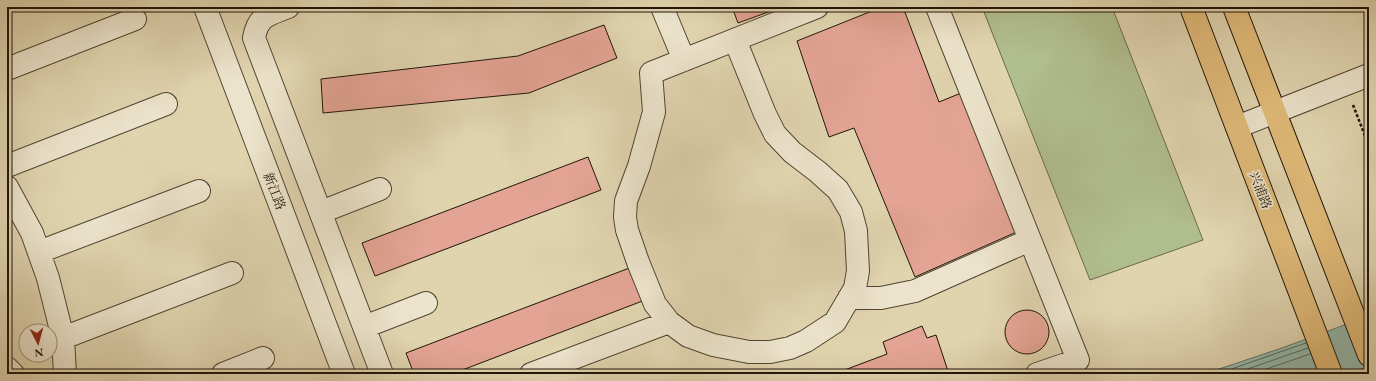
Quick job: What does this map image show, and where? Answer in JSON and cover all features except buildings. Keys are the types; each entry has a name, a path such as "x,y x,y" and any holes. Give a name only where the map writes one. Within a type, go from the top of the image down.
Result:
{"main road":[{"name":"兴浦路","path":"1191,7 1331,374"},
{"path":"1234,7 1369,355"}],"street":[{"name":"新江路","path":"205,7 344,374"},
{"path":"288,7 264,17 256,26 254,38 382,374"},
{"path":"662,7 684,60"},
{"path":"735,40 765,114 775,134 792,152 838,190 851,212 856,231 858,271 855,288 835,322 806,341 790,348 770,352 749,352 713,345 688,336 669,322 655,304 638,262 627,230 625,217 626,201 640,166 654,112 651,72 817,7"},
{"path":"937,7 1078,360 1037,374"},
{"path":"7,69 135,19"},
{"path":"1238,127 1369,74"},
{"path":"7,166 166,104"},
{"path":"7,187 32,233 48,278 63,338 65,374"},
{"path":"321,212 380,189"},
{"path":"39,252 199,191"},
{"path":"849,298 881,298 915,291 1030,240"},
{"path":"63,338 232,273"},
{"path":"364,327 426,303"},
{"path":"531,374 669,322"},
{"path":"223,374 263,358"},
{"path":"7,368 13,374"}],"path":[{"path":"1346,84 1369,146"}],"green space":[{"path":"982,7 1112,7 1203,240 1090,280"}],"water":[{"path":"1369,316 1369,366 1348,374 1204,374 1279,349"}]}
